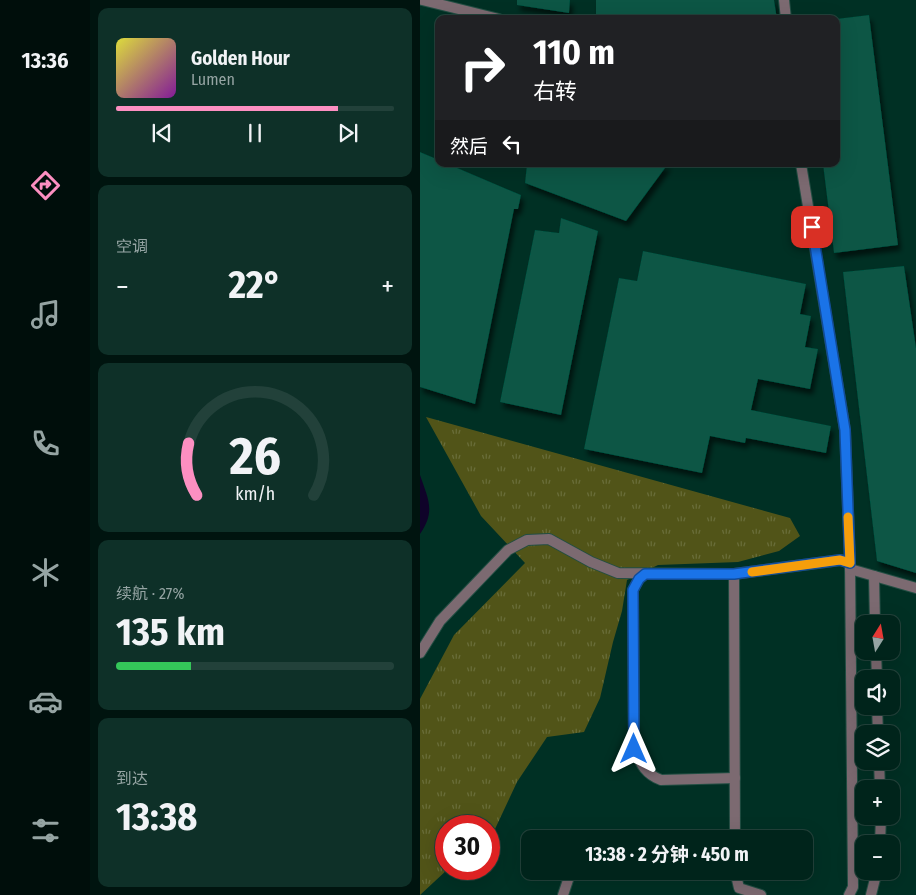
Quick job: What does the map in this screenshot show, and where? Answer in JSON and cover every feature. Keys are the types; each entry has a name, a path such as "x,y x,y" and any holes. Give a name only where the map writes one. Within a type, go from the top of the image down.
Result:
{"street":[{"path":"422,0 483,15"},
{"path":"784,0 786,15"},
{"path":"801,167 845,430 850,566 853,887 849,895"},
{"path":"420,653 440,621 508,550 527,540 549,539 591,562 618,573 734,574 840,560 874,576 916,588"},
{"path":"645,574 639,579 633,590 634,749 642,766 651,776 661,780 735,778"},
{"path":"734,574 735,830"},
{"path":"874,576 875,615"},
{"path":"563,895 567,880"},
{"path":"737,880 739,888 761,895"},
{"path":"871,895 875,880"}],"green space":[{"path":"426,417 790,518 800,536 779,551 738,562 658,565 627,580 622,611 600,698 584,732 547,737 517,782 500,818 500,815 435,815 436,880 420,895 420,699 454,635 525,563 481,516"}],"shaded area":[{"path":"420,475 428,498 429,512 425,526 420,534"}],"building":[{"path":"517,0 570,0 569,13 517,5"},
{"path":"596,0 774,0 776,15 596,15"},
{"path":"869,15 898,245 834,253 823,167 840,167 840,19"},
{"path":"420,152 435,158 435,167 455,167 521,195 518,209 514,209 475,404 420,387"},
{"path":"527,167 666,167 626,221 525,183"},
{"path":"561,218 598,231 561,415 500,402 535,230 559,233"},
{"path":"643,251 806,284 800,314 811,316 805,347 818,349 810,389 758,379 751,410 831,426 826,453 746,438 745,443 710,436 702,473 584,449 619,278 637,281"},
{"path":"904,266 916,348 916,573 877,561 843,272"}],"slow traffic":[{"path":"752,572 840,560 850,563 848,517"}],"route":[{"path":"634,749 633,590 639,579 645,574 734,574 840,560 850,563 845,430 812,227"}]}
